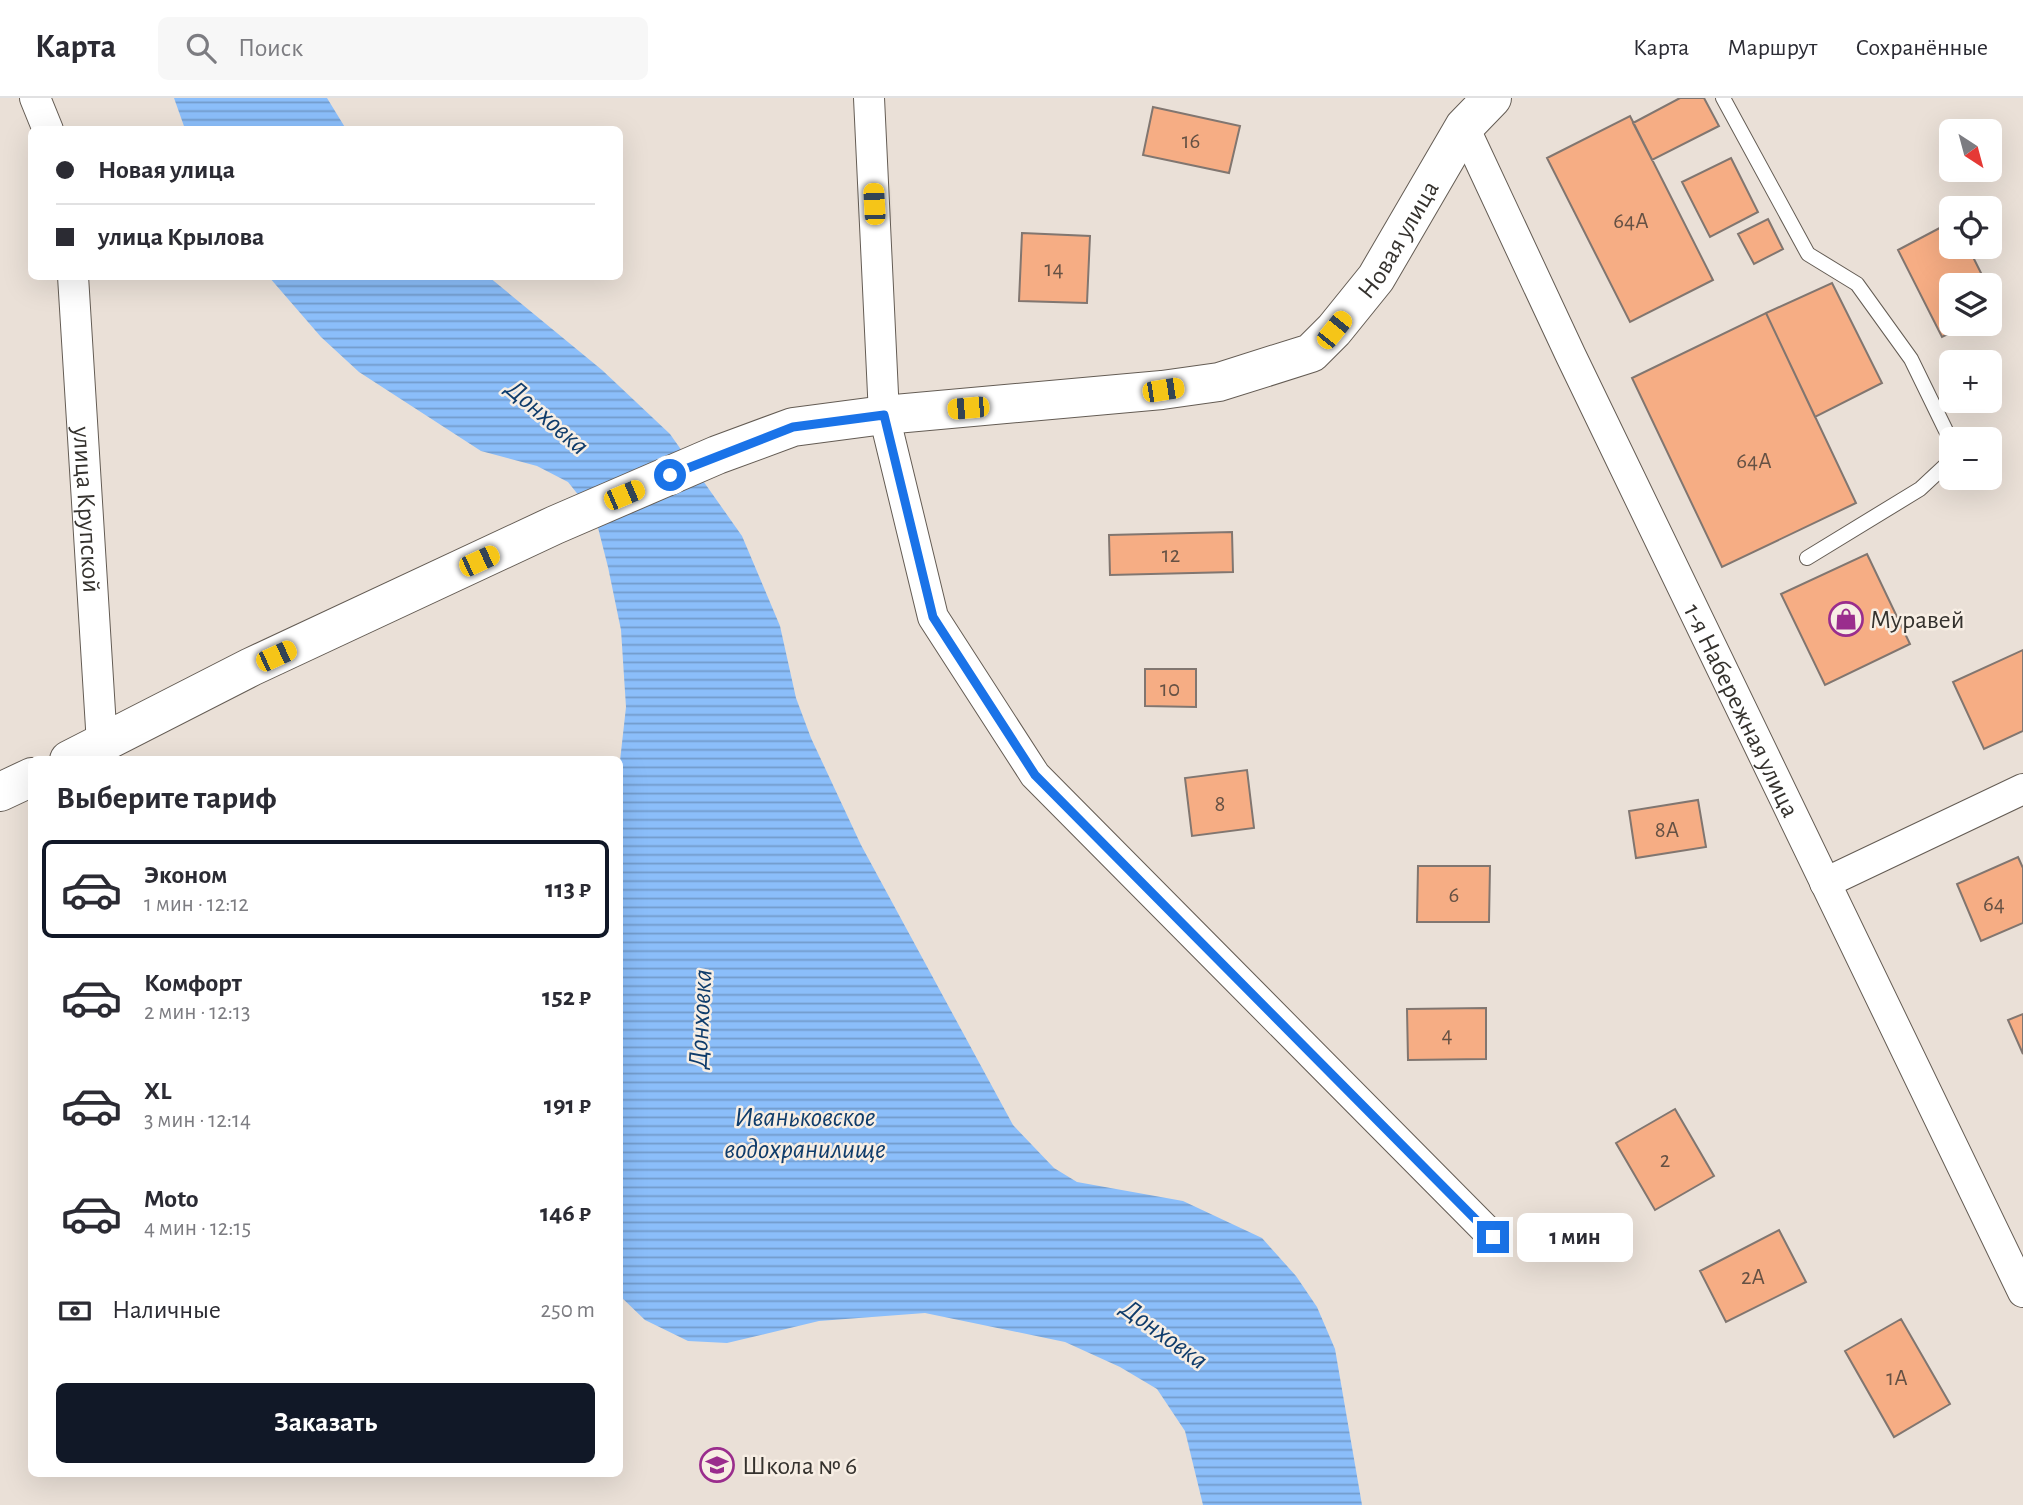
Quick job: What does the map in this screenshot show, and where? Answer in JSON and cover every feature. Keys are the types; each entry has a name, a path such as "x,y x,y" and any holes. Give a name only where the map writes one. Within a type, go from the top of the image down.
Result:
{"main road":[{"name":"Новая улица","path":"85,752 251,667 555,525 716,456 793,427 884,415 1163,390 1219,382 1311,353 1334,330 1376,278 1464,127 1492,98"},
{"path":"0,792 28,779"}],"street":[{"path":"35,98 46,126"},
{"path":"869,98 884,415 933,617 1035,775 1493,1237"},
{"name":"1-я Набережная улица","path":"1464,127 1571,356 2023,1292"},
{"name":"улица Крупской","path":"74,280 85,752"},
{"path":"1825,883 2023,789"}],"lane":[{"path":"1723,98 1808,254 1857,284 1910,359 1950,439 1949,463 1920,489 1807,558"}],"water":[{"path":"174,98 327,98 344,126 184,126"},
{"name":"Иваньковское водохранилище","path":"272,280 493,280 602,370 670,434 742,536 780,626 796,698 811,738 861,845 1013,1125 1054,1168 1077,1182 1183,1201 1262,1238 1296,1276 1317,1307 1335,1349 1362,1505 1203,1505 1185,1431 1157,1389 1120,1367 1065,1342 925,1313 819,1321 727,1343 688,1341 645,1320 623,1299 623,756 621,756 626,707 621,630 595,516 568,482 537,466 481,451 359,372 321,337"}],"building":[{"path":"1680,98 1704,98 1719,126 1652,160 1633,123"},
{"path":"1153,107 1240,126 1229,173 1143,155"},
{"path":"1630,116 1713,280 1630,322 1547,158"},
{"path":"1731,158 1758,212 1710,237 1682,182"},
{"path":"1768,219 1783,249 1754,264 1738,234"},
{"path":"1939,228 1939,259 1974,259 1981,273 1939,273 1939,331 1898,250"},
{"path":"1022,233 1090,236 1087,303 1019,301"},
{"path":"1832,283 1882,383 1815,417 1766,313"},
{"path":"1766,313 1856,503 1722,567 1632,378"},
{"path":"1232,532 1233,572 1110,575 1109,535"},
{"name":"Муравей","path":"1867,554 1910,644 1825,685 1781,594"},
{"path":"2023,650 2023,731 1984,749 1953,682"},
{"path":"1145,669 1196,669 1196,707 1145,706"},
{"path":"1247,770 1254,828 1192,836 1185,778"},
{"path":"1698,800 1706,847 1636,858 1629,811"},
{"path":"2018,857 2023,868 2023,923 1981,941 1957,884"},
{"path":"1418,866 1490,866 1489,922 1417,922"},
{"path":"1486,1008 1486,1059 1408,1060 1407,1009"},
{"path":"2023,1014 2023,1054 2008,1020"},
{"path":"1675,1109 1714,1176 1655,1210 1616,1143"},
{"path":"1779,1230 1806,1282 1726,1322 1700,1271"},
{"path":"1901,1319 1950,1404 1894,1437 1845,1351"}],"place":[{"name":"Муравей","path":"1846,619"},
{"name":"Школа № 6","path":"717,1465"}],"route":[{"path":"670,475 793,427 884,415 933,617 1035,775 1493,1237"}],"water label":[{"name":"Донховка","path":"548,416"},
{"name":"Донховка","path":"699,1019"},
{"name":"Донховка","path":"1165,1333"}]}
